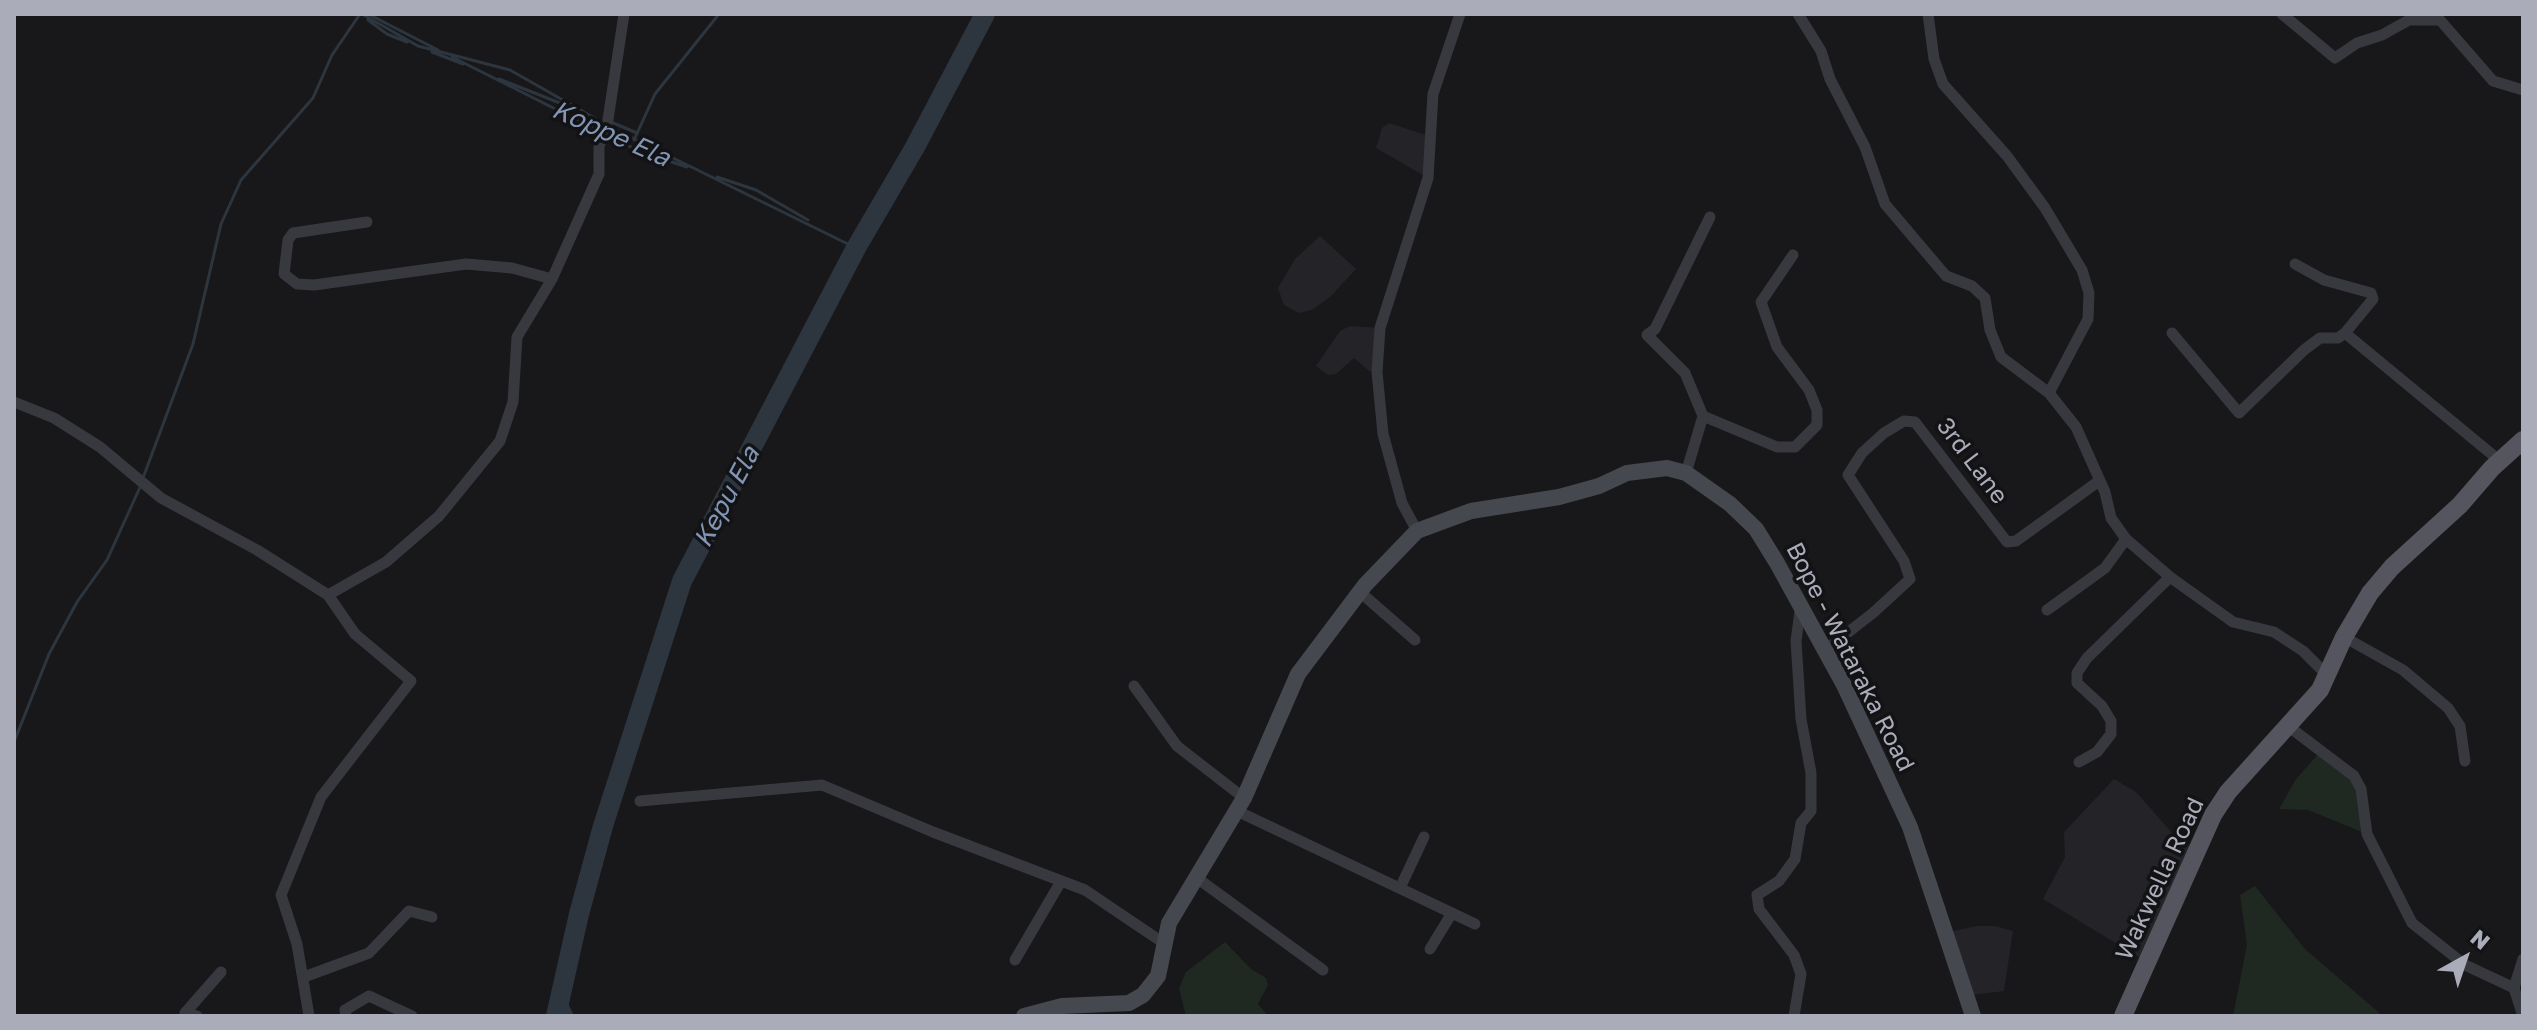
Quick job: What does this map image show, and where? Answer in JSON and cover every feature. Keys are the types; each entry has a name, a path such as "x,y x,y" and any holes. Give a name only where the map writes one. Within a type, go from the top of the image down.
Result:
{"main road":[{"name":"Wakwella Road","path":"2123,1016 2213,815 2238,780 2329,677 2344,637 2370,593 2392,567 2460,505 2523,440"}],"street":[{"path":"328,595 386,562 439,516 500,441 513,402 517,337 552,279 590,200 599,174 599,146 607,126 624,14"},
{"path":"1417,531 1402,503 1383,434 1377,372 1380,328 1428,178 1433,94 1460,14"},
{"path":"1798,14 1821,51 1830,79 1865,147 1885,204 1946,276 1972,286 1985,298 1990,330 2001,357 2049,393 2076,427 2111,518 2126,539 2170,577 2233,622 2274,632 2303,651 2329,677"},
{"path":"1928,14 1934,59 1943,84 2007,156 2045,208 2082,270 2089,293 2088,319 2049,393"},
{"path":"2282,14 2335,58 2357,43 2382,35 2409,20 2440,20 2493,81 2523,90"},
{"path":"1024,1016 1062,1006 1132,1009 1158,976 1169,923 1241,804 1298,674 1360,592 1417,531 1471,511 1559,497 1599,486 1627,473 1667,468 1686,473 1703,416 1685,373 1647,335 1655,329 1710,217"},
{"path":"367,222 293,233 288,240 284,274 297,284 314,285 466,264 512,268 552,279"},
{"path":"1703,416 1777,447 1795,447 1817,425 1817,410 1809,390 1777,347 1761,302 1793,255"},
{"path":"2172,333 2239,413 2304,350 2320,338 2338,338 2345,333 2373,299 2371,293 2324,280 2295,264"},
{"path":"2345,333 2500,461"},
{"path":"14,402 54,418 100,447 161,498 257,550 328,595 355,634 411,681 321,797 281,895 304,977 309,1016"},
{"name":"3rd Lane","path":"1824,651 1910,579 1904,561 1848,475 1862,453 1884,433 1904,421 1915,422 2007,542 2016,541 2099,481"},
{"name":"Bope - Wataraka Road","path":"1686,473 1730,504 1756,529 1860,719 1910,827 1973,1016"},
{"path":"2047,610 2105,568 2126,539"},
{"path":"2079,762 2097,752 2111,734 2111,721 2102,706 2077,683 2077,673 2087,658 2170,577"},
{"path":"1360,592 1415,640"},
{"path":"1794,1016 1801,974 1794,955 1759,909 1757,895 1779,881 1795,859 1801,823 1811,811 1811,773 1801,719 1796,641 1800,611"},
{"path":"2344,637 2403,670 2448,708 2460,726 2465,761"},
{"path":"1134,686 1177,746 1241,804 1475,924"},
{"path":"2288,726 2354,776 2361,789 2367,834 2412,923 2465,965 2514,988"},
{"path":"640,801 822,785 1060,883 1085,890 1165,944"},
{"path":"1400,888 1424,837"},
{"path":"1197,878 1323,970"},
{"path":"1015,960 1060,883"},
{"path":"304,977 369,953 409,911 432,917"},
{"path":"1430,949 1452,913"},
{"path":"2523,959 2514,988 2523,1016"},
{"path":"197,1016 185,1013 221,972"},
{"path":"346,1016 345,1010 369,996 412,1016"}],"shaded area":[{"path":"1389,123 1432,137 1428,178 1376,148 1382,128"},
{"path":"1320,236 1356,269 1330,297 1312,310 1299,313 1284,305 1278,288 1295,259"},
{"path":"1350,326 1380,328 1377,372 1369,371 1354,358 1336,374 1328,375 1316,366 1340,331"},
{"path":"2320,752 2354,776 2367,834 2308,810 2279,809 2296,779"},
{"path":"2114,779 2136,792 2174,835 2198,852 2147,962 2043,899 2065,857 2064,832"},
{"path":"2255,886 2305,949 2383,1016 2233,1016 2247,945 2240,895"},
{"path":"1977,926 1995,926 2013,931 2004,991 1965,996 1944,933"},
{"path":"1225,942 1251,969 1266,978 1268,985 1258,1004 1268,1016 1186,1016 1179,988 1186,972"}],"waterway":[{"path":"143,478 193,344 221,224 241,180 313,98 332,55 360,14"},
{"path":"362,14 418,46 510,70 605,124"},
{"name":"Koppe Ela","path":"368,14 438,50"},
{"path":"634,140 655,94 719,14"},
{"name":"Kepu Ela","path":"556,1016 603,826 682,581 856,248 915,147 985,14"},
{"path":"368,20 387,34 407,42"},
{"name":"Koppe Ela","path":"432,52 463,64"},
{"name":"Koppe Ela","path":"452,57 639,151 687,167"},
{"path":"499,79 570,107"},
{"path":"611,122 637,133"},
{"path":"612,128 856,248"},
{"name":"Koppe Ela","path":"717,177 756,190 808,220"},
{"path":"14,742 49,654 77,602 107,560 141,485"},
{"path":"560,999 568,1016"}]}
